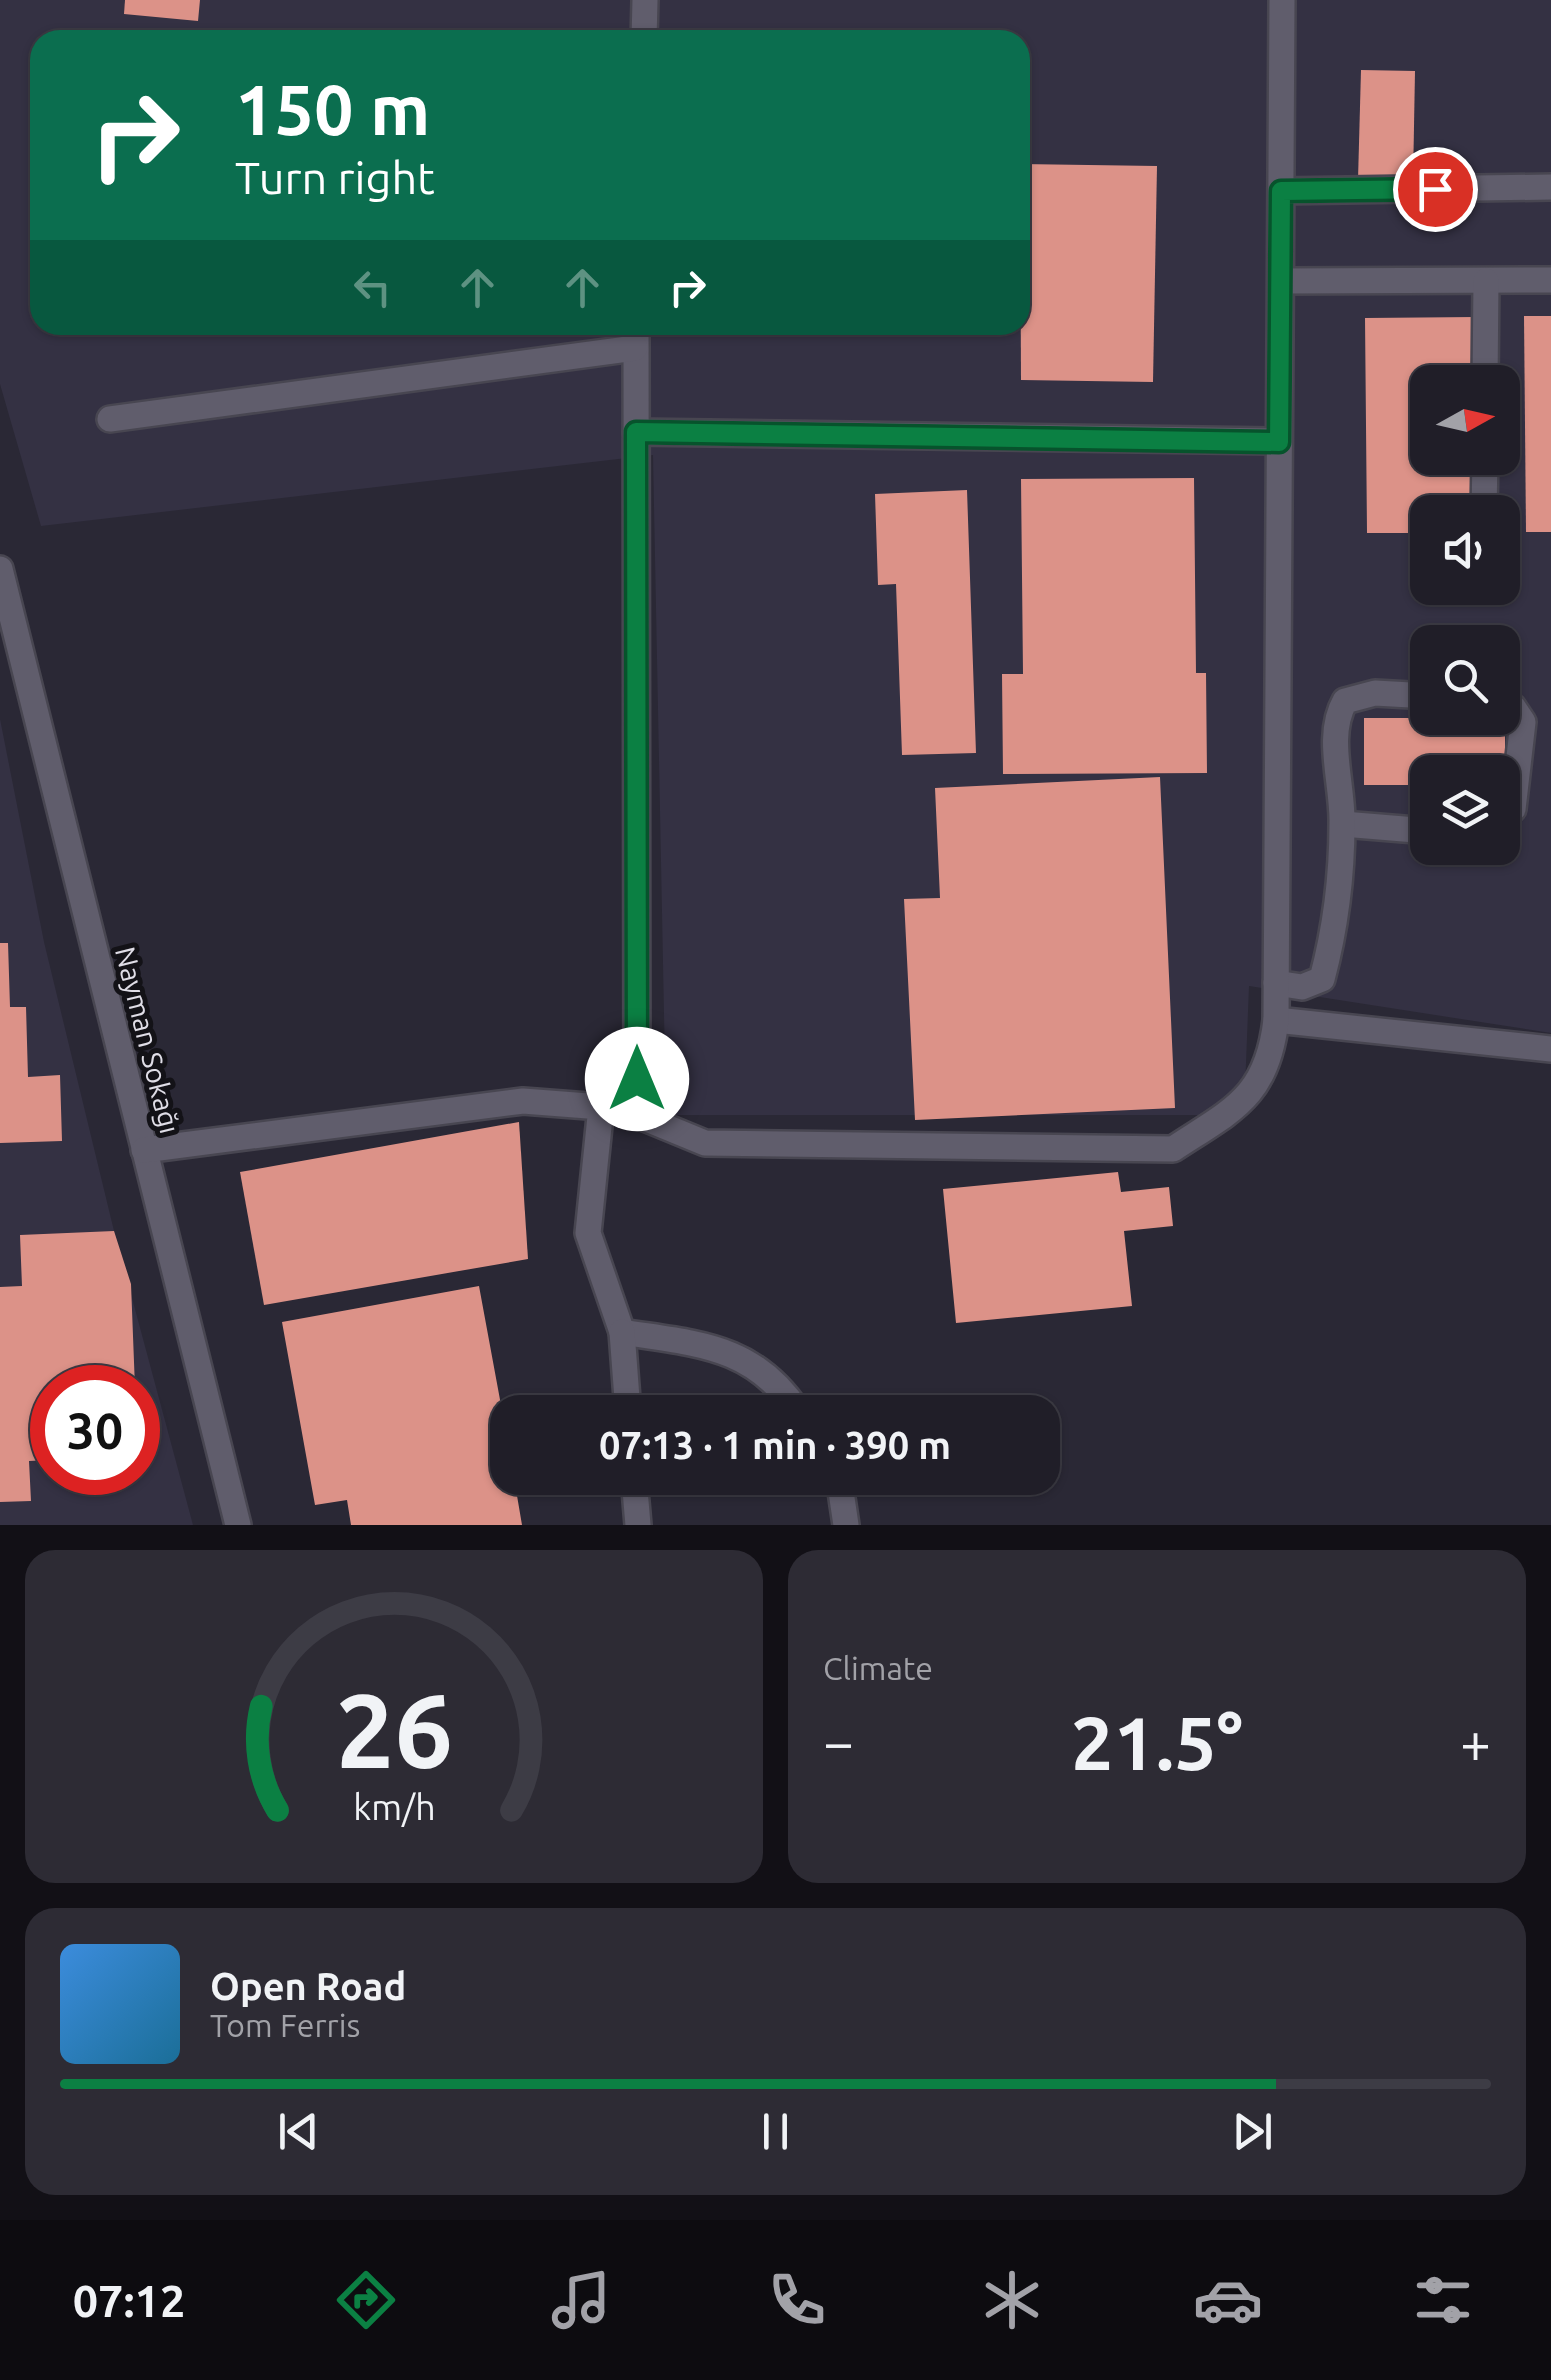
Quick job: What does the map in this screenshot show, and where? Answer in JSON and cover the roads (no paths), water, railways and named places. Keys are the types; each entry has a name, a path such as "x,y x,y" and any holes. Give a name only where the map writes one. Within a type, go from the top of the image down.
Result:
{"street":[{"path":"644,30 645,0"},
{"path":"144,1150 504,1103 600,1107 636,1116 705,1143 1173,1149 1219,1122 1253,1091 1273,1050 1276,1020 1282,0"},
{"path":"1281,191 1551,187"},
{"path":"1281,281 1551,280"},
{"path":"1486,281 1486,365"},
{"path":"110,419 636,336 636,1116"},
{"path":"636,432 1279,442"},
{"name":"Nayman Sokağı","path":"0,569 238,1525"},
{"path":"1276,984 1302,987 1322,979 1330,950 1342,824 1335,719 1345,701 1376,693 1410,695"},
{"path":"1519,755 1523,722 1520,718"},
{"path":"1342,824 1410,829"},
{"path":"1276,1020 1551,1049"},
{"path":"600,1107 588,1233 622,1332 627,1395"},
{"path":"622,1332 722,1348 780,1385 787,1395"},
{"path":"635,1495 638,1525"},
{"path":"842,1495 846,1525"}]}
